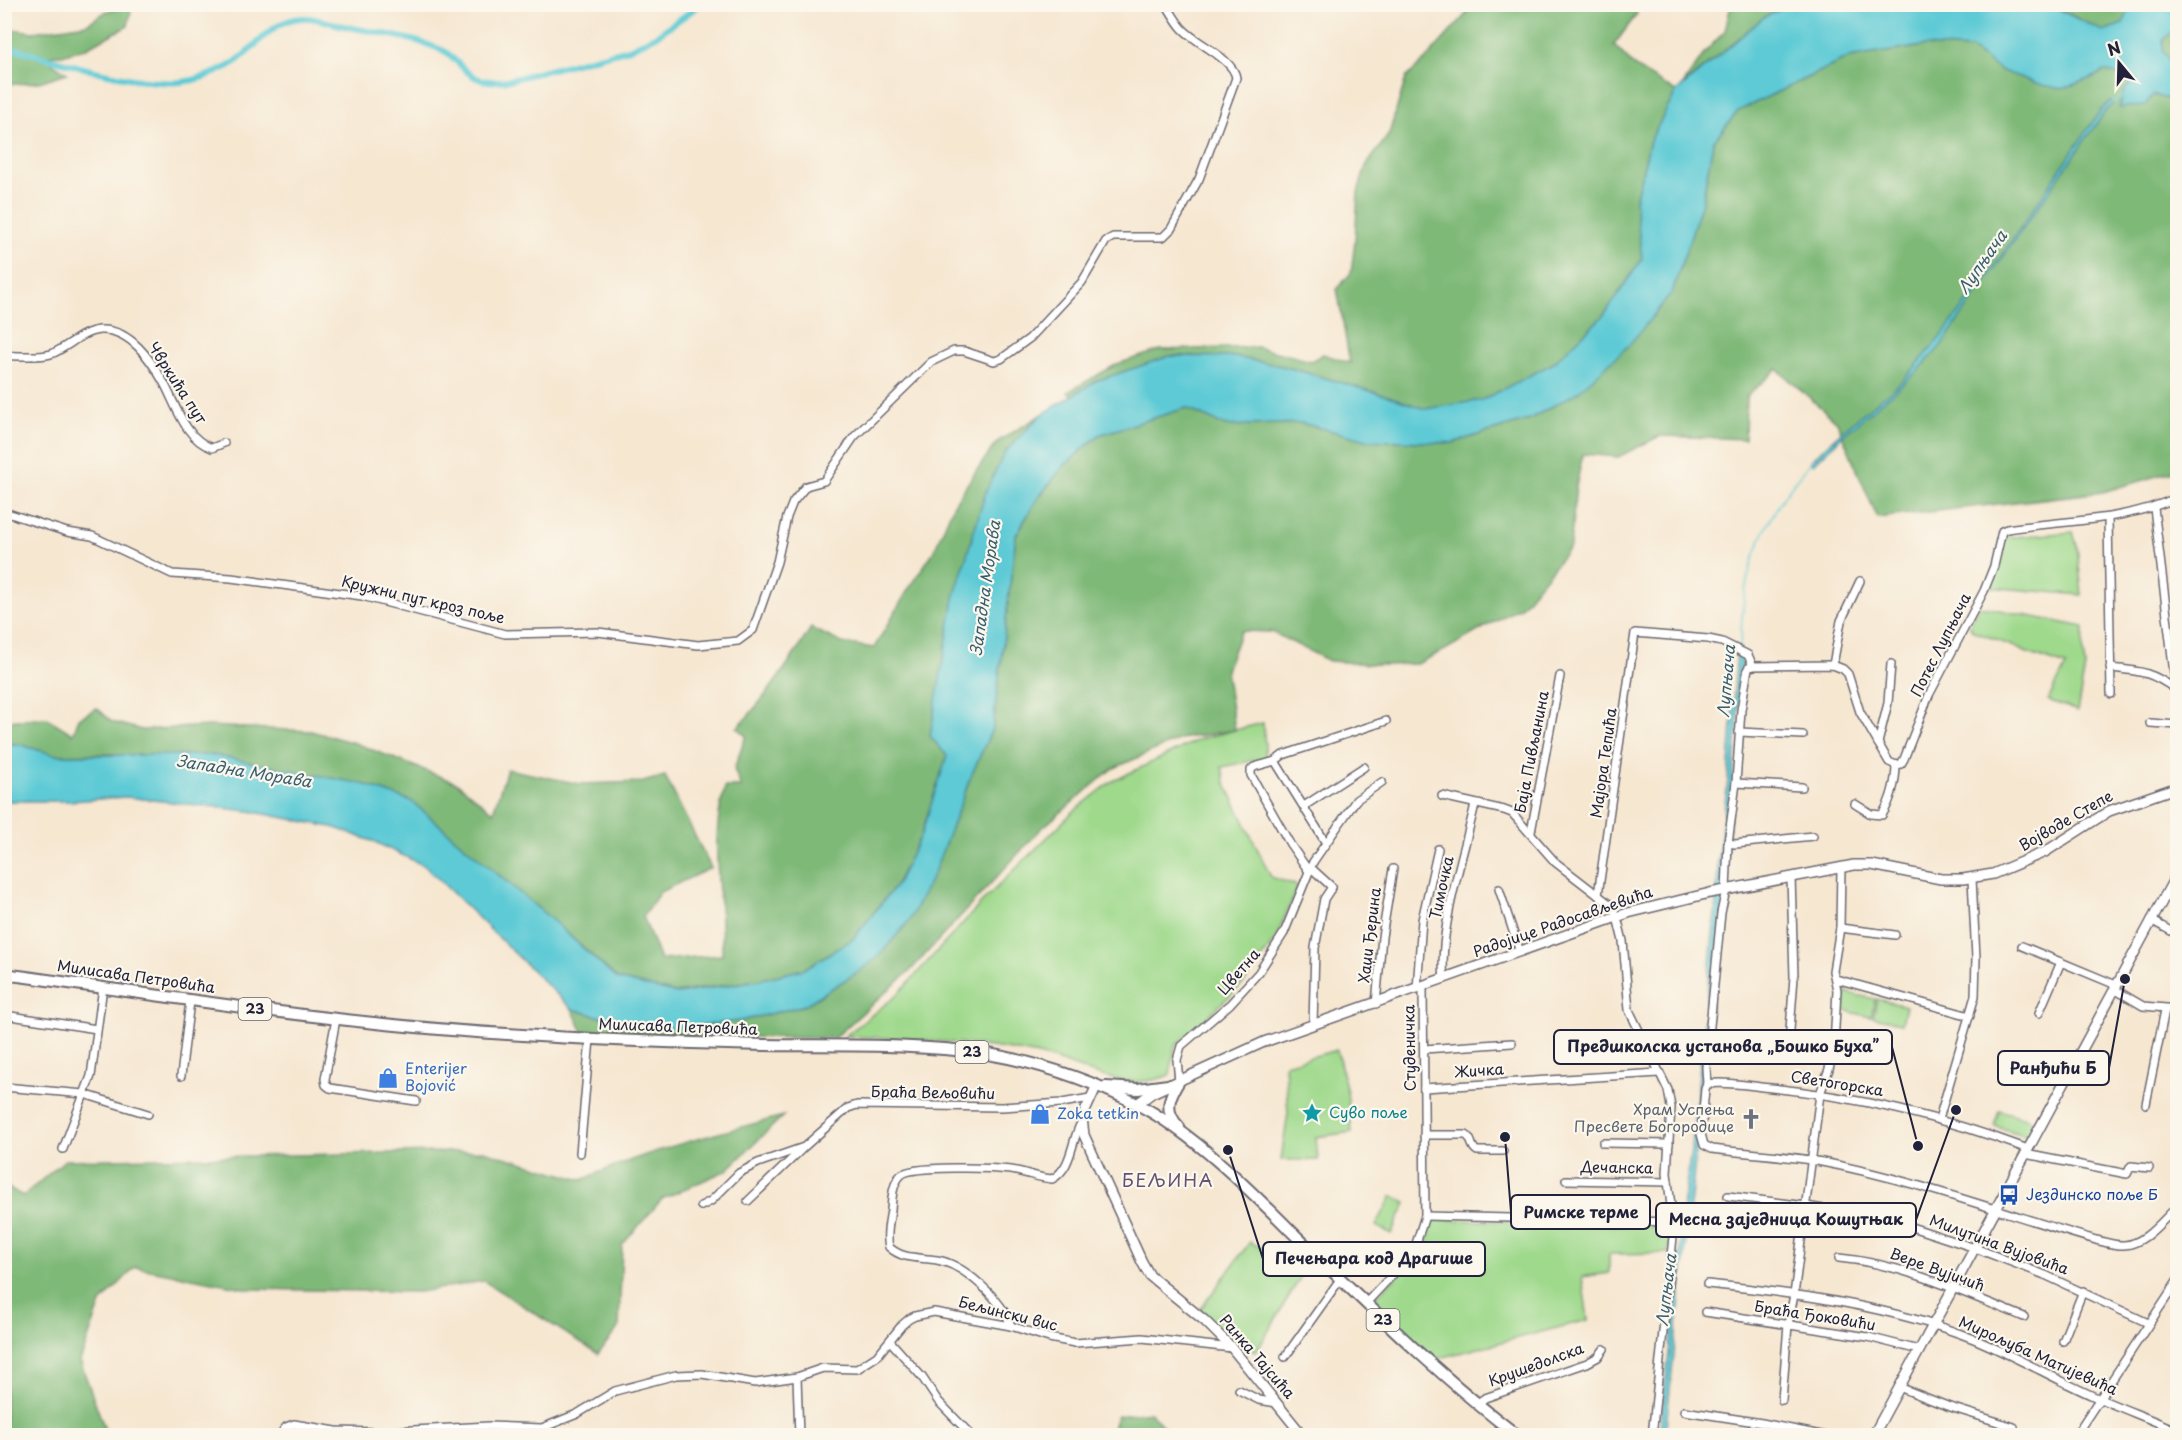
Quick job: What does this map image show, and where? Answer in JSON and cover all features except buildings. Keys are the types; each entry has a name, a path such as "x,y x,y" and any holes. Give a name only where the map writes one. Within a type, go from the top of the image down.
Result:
{"main road":[{"name":"Војводе Степе","path":"1724,890 1841,867 1868,865 1932,878 1972,879 2031,860 2109,812 2178,787"},
{"path":"1873,1436 2151,920 2173,890 2178,872"},
{"name":"Радојице Радосављевића","path":"1137,1104 1144,1097 1251,1047 1313,1024 1376,1004 1617,917 1656,905 1724,890"},
{"name":"Милисава Петровића","path":"4,974 413,1028 590,1039 937,1049 981,1053 1019,1060 1100,1087"},
{"path":"1081,1123 1090,1098 1100,1087 1138,1089 1173,1083 1168,1106 1173,1120 1186,1137"},
{"name":"23","path":"1100,1087 1137,1104 1164,1120 1235,1177 1407,1343 1476,1404 1518,1436"},
{"name":"Ранка Тајсића","path":"1081,1123 1092,1154 1150,1276 1205,1321 1232,1348 1304,1436"}],"street":[{"name":"Кружни пут кроз поље","path":"4,512 67,532 92,536 172,574 231,578 362,596 506,634 598,632 699,645 738,641 747,637 753,630 761,611 793,502 806,486 824,481 854,437 878,412 944,354 964,351 994,361 1001,359 1023,344 1082,282 1106,241 1113,237 1150,238 1167,235 1199,179 1236,78 1235,71 1228,64 1183,29 1166,4"},
{"name":"Чвркића пут","path":"4,356 49,355 87,334 99,330 116,331 133,340 164,383 174,406 188,428 205,446 212,448 224,443"},
{"path":"2111,694 2108,518 2154,508 2178,497"},
{"path":"2154,508 2177,690"},
{"name":"Потес Лупњача","path":"1854,804 1870,814 1882,815 1895,779 1896,765 1901,764 1904,759 1929,695 1984,591 1994,566 2002,531 2049,523 2108,518"},
{"path":"1833,665 1841,621 1860,581"},
{"name":"Мајора Тепића","path":"1598,895 1635,634 1722,642 1748,655 1753,666"},
{"path":"1878,743 1888,703 1892,664"},
{"path":"1896,765 1889,762 1860,712 1850,676 1844,669 1833,665 1753,666 1746,671 1705,1078 1707,1084 1701,1134 1704,1145 1712,1149 1811,1160 1901,1181 2096,1240 2124,1245 2132,1244 2154,1230 2178,1206"},
{"path":"2110,668 2146,672 2155,675 2177,690"},
{"name":"Баја Пивљанина","path":"1531,832 1560,676"},
{"path":"1313,1024 1316,943 1324,900 1332,887 1309,869 1290,844 1251,775 1251,770 1254,766 1275,761 1283,755 1386,721"},
{"path":"2150,723 2178,726"},
{"path":"1739,732 1803,735"},
{"path":"1275,761 1326,843"},
{"path":"1304,806 1364,767"},
{"name":"Цветна","path":"1173,1083 1181,1046 1242,992 1271,956 1288,924 1309,869 1358,797 1382,782"},
{"path":"1736,783 1802,787"},
{"path":"1442,796 1509,812 1531,832 1555,862 1612,906 1617,917 1623,946 1629,1010 1671,1102 1668,1182 1673,1222 1671,1269 1652,1436"},
{"name":"Тимочка","path":"1444,979 1444,954 1449,916 1475,804"},
{"path":"1728,843 1813,836"},
{"path":"1420,988 1422,920 1438,849"},
{"path":"1782,1400 1788,1325 1794,1295 1820,1094 1834,1046 1836,979 1833,967 1840,928 1841,867"},
{"name":"Хаџи Ђерина","path":"1376,1004 1382,937 1393,869"},
{"path":"1790,1043 1794,977 1791,877"},
{"path":"1939,1119 1975,996 1972,879"},
{"path":"1499,889 1520,952"},
{"path":"2151,920 2178,935"},
{"path":"1840,928 1895,935"},
{"path":"2022,946 2115,987 2143,1006 2165,1010 2178,1009"},
{"path":"2039,1012 2061,962"},
{"path":"1836,979 1970,1016"},
{"path":"63,1149 91,1076 102,987"},
{"name":"Студеничка","path":"1366,1304 1413,1253 1425,1216 1424,1049 1420,988"},
{"path":"181,1076 190,1000"},
{"path":"2146,1104 2165,1010"},
{"path":"4,1015 97,1029"},
{"path":"336,1019 325,1083 330,1088 416,1101"},
{"path":"580,1153 590,1039"},
{"path":"1424,1049 1512,1043"},
{"name":"Жичка","path":"1424,1088 1659,1074"},
{"name":"Светогорска","path":"1707,1084 1735,1084 1820,1094 1880,1105 1939,1119 2027,1151 2127,1174 2131,1166 2149,1168"},
{"path":"4,1087 84,1094 148,1114"},
{"name":"Браћа Вељовићи","path":"701,1206 711,1201 739,1173 758,1163 804,1147 848,1108 858,1105 1002,1107 1062,1103 1090,1098"},
{"path":"1011,1326 1001,1308 965,1271 938,1260 898,1255 889,1247 892,1194 902,1174 909,1172 983,1168 1012,1170 1052,1179 1066,1167 1076,1131 1081,1123"},
{"path":"1424,1135 1466,1135 1470,1137 1473,1148 1477,1151 1503,1151"},
{"path":"1603,1143 1669,1143"},
{"path":"748,1201 804,1147"},
{"name":"Дечанска","path":"1566,1180 1668,1182"},
{"name":"Милутина Вујовића","path":"1728,1196 1893,1221 1975,1248 2083,1291 2148,1323"},
{"path":"1425,1216 1673,1222"},
{"name":"Вере Вујичић","path":"1839,1258 1888,1265 2024,1317"},
{"path":"1285,1357 1341,1278"},
{"path":"2075,1436 2178,1280"},
{"name":"Мирољуба Матијевића","path":"1707,1284 1858,1306 1933,1325 1990,1346 2100,1398 2178,1431"},
{"name":"Милутина Вујовића","path":"2063,1341 2083,1291"},
{"name":"Браћа Ђоковићи","path":"1705,1312 1869,1337 1919,1350"},
{"name":"Бељински вис","path":"279,1436 286,1427 294,1424 336,1431 366,1432 489,1426 542,1428 577,1414 615,1391 676,1375 702,1374 756,1383 797,1377 823,1368 857,1369 877,1356 909,1319 925,1313 950,1314 1011,1326 1049,1338 1075,1343 1142,1338 1232,1348"},
{"path":"890,1341 922,1377 938,1401 972,1436"},
{"name":"Крушедолска","path":"1476,1404 1485,1398 1587,1363 1598,1357 1604,1349"},
{"path":"797,1377 799,1436"},
{"path":"1899,1387 1947,1406 2014,1427"},
{"path":"1239,1390 1259,1400 1277,1403"},
{"path":"1684,1411 1826,1436"}],"green space":[{"path":"2049,4 2131,5 2123,24 2103,31"},
{"path":"132,5 128,26 86,48 62,55 42,56 67,73 39,82 5,85 5,28 33,32 87,24 107,11"},
{"path":"1470,5 1634,5 1637,14 1614,45 1635,67 1676,92 1650,141 1635,201 1642,259 1604,315 1552,364 1483,400 1425,409 1286,367 1235,357 1170,356 1096,381 1072,396 1068,392 1117,364 1160,350 1257,347 1311,361 1323,354 1350,363 1337,289 1351,273 1358,192 1366,166 1389,134 1406,78 1467,13"},
{"path":"1731,5 1791,5 1764,17 1682,86 1706,51 1725,31"},
{"path":"2177,13 2177,70 2163,52 2163,40 2173,31"},
{"path":"1923,46 1971,49 2002,71 2089,79 2105,70 2137,79 2153,95 2177,101 2177,470 2103,492 1877,518 1837,422 1777,369 1746,397 1745,439 1660,436 1618,457 1583,454 1576,486 1570,547 1522,606 1417,664 1384,665 1329,661 1272,632 1241,631 1226,670 1235,730 1180,739 1112,769 1041,829 910,971 834,1038 649,1036 583,1032 572,1009 619,1022 671,1028 741,1021 805,1005 858,972 971,776 993,727 1016,535 1037,499 1063,467 1099,435 1186,408 1226,426 1301,423 1367,440 1452,443 1528,420 1578,392 1672,293 1702,202 1713,142 1738,111 1848,58"},
{"path":"1041,415 1005,452 947,756 921,835 896,885 853,939 804,969 758,980 675,993 618,979 505,881 115,754 55,755 18,744 5,744 5,721 47,718 73,734 79,718 97,708 112,722 142,730 208,726 311,731 355,743 457,783 493,812 507,769 580,784 643,782 665,776 711,868 660,892 643,916 660,960 722,955 718,830 725,787 741,787 734,769 746,736 737,728 777,680 811,628 842,643 874,648 934,551 954,504 974,474 997,442"},
{"path":"2073,532 2077,546 2082,595 1988,587 2002,538"},
{"path":"1979,606 2084,627 2085,667 2077,711 2048,700 2066,666 1973,631 1969,625"},
{"path":"1263,723 1266,758 1222,767 1225,782 1271,877 1298,886 1275,940 1244,983 1175,1046 1170,1075 1151,1080 1116,1080 1051,1058 986,1046 845,1036 897,995 985,899 1073,812 1111,782 1200,739"},
{"path":"1846,993 1875,999 1871,1017 1842,1010"},
{"path":"1877,999 1906,1006 1902,1023 1873,1017"},
{"path":"1337,1050 1347,1092 1352,1132 1316,1137 1318,1160 1281,1160 1288,1113 1285,1064"},
{"path":"1999,1110 2032,1120 2027,1136 1994,1126"},
{"path":"783,1116 727,1170 662,1199 622,1245 619,1327 598,1354 484,1281 419,1292 249,1289 135,1267 101,1303 80,1361 107,1435 5,1435 5,1186 23,1196 65,1160 484,1151 582,1180 656,1151"},
{"path":"1392,1196 1406,1203 1391,1234 1376,1226"},
{"path":"1427,1219 1672,1227 1668,1253 1609,1254 1609,1273 1582,1277 1588,1320 1432,1360 1370,1302 1411,1263 1419,1250"},
{"path":"1250,1242 1304,1271 1256,1352 1236,1345 1199,1311"},
{"path":"1150,1412 1171,1435 1111,1435 1117,1416"}],"water":[{"name":"Западна Морава","path":"1791,5 2049,5 2103,31 2123,24 2131,5 2177,5 2173,31 2163,40 2163,52 2177,70 2177,101 2153,95 2145,105 2119,108 2125,89 2136,79 2105,71 2062,89 2042,85 2002,71 1971,49 1923,46 1848,58 1738,111 1713,142 1702,202 1672,293 1629,345 1578,392 1528,420 1452,443 1367,440 1301,423 1226,426 1186,408 1099,435 1063,467 1037,499 1016,535 993,727 971,776 934,873 909,921 878,957 805,1005 741,1021 671,1028 619,1022 572,1009 425,866 375,842 332,827 249,811 126,797 71,801 5,801 5,744 18,744 56,755 213,755 363,784 411,801 551,919 617,979 678,994 758,980 804,969 853,939 896,885 921,835 947,756 930,736 954,598 986,491 1005,452 1041,415 1096,381 1170,356 1235,357 1286,367 1425,409 1482,400 1552,364 1604,315 1642,259 1635,201 1650,141 1676,92 1764,17"},
{"path":"2111,101 2113,105 2106,110 1940,347 1918,371 1840,438 1814,464 1811,461 1819,452 1904,380 1936,342 1986,277 2101,110"},
{"path":"1737,653 1743,655 1724,892 1665,1435 1659,1436 1678,1279 1684,1199 1693,1136 1717,894 1718,860 1728,780"}],"waterway":[{"path":"4,46 117,76 140,80 182,82 212,74 229,66 281,24 308,18 420,42 446,52 475,78 501,81 629,49 656,36 701,4"},
{"name":"Лупњача","path":"2112,103 2124,96"},
{"name":"Лупњача","path":"1740,647 1746,585 1758,546 1772,516 1790,488 1811,462"}],"place":[{"name":"Ранђићи Б","path":"2125,979"},
{"name":"Enterijer Bojović","path":"388,1078"},
{"name":"Месна заједница Кошутњак","path":"1956,1110"},
{"name":"Суво поље","path":"1312,1113"},
{"name":"Zoka tetkin","path":"1040,1114"},
{"name":"Храм Успења Пресвете Богородице","path":"1751,1119"},
{"name":"Римске терме","path":"1505,1137"},
{"name":"Предшколска установа „Бошко Буха”","path":"1918,1146"},
{"name":"Печењара код Драгише","path":"1228,1150"},
{"name":"Јездинско поље Б","path":"2009,1195"}],"district":[{"name":"БЕЉИНА","path":"1168,1181"}]}
